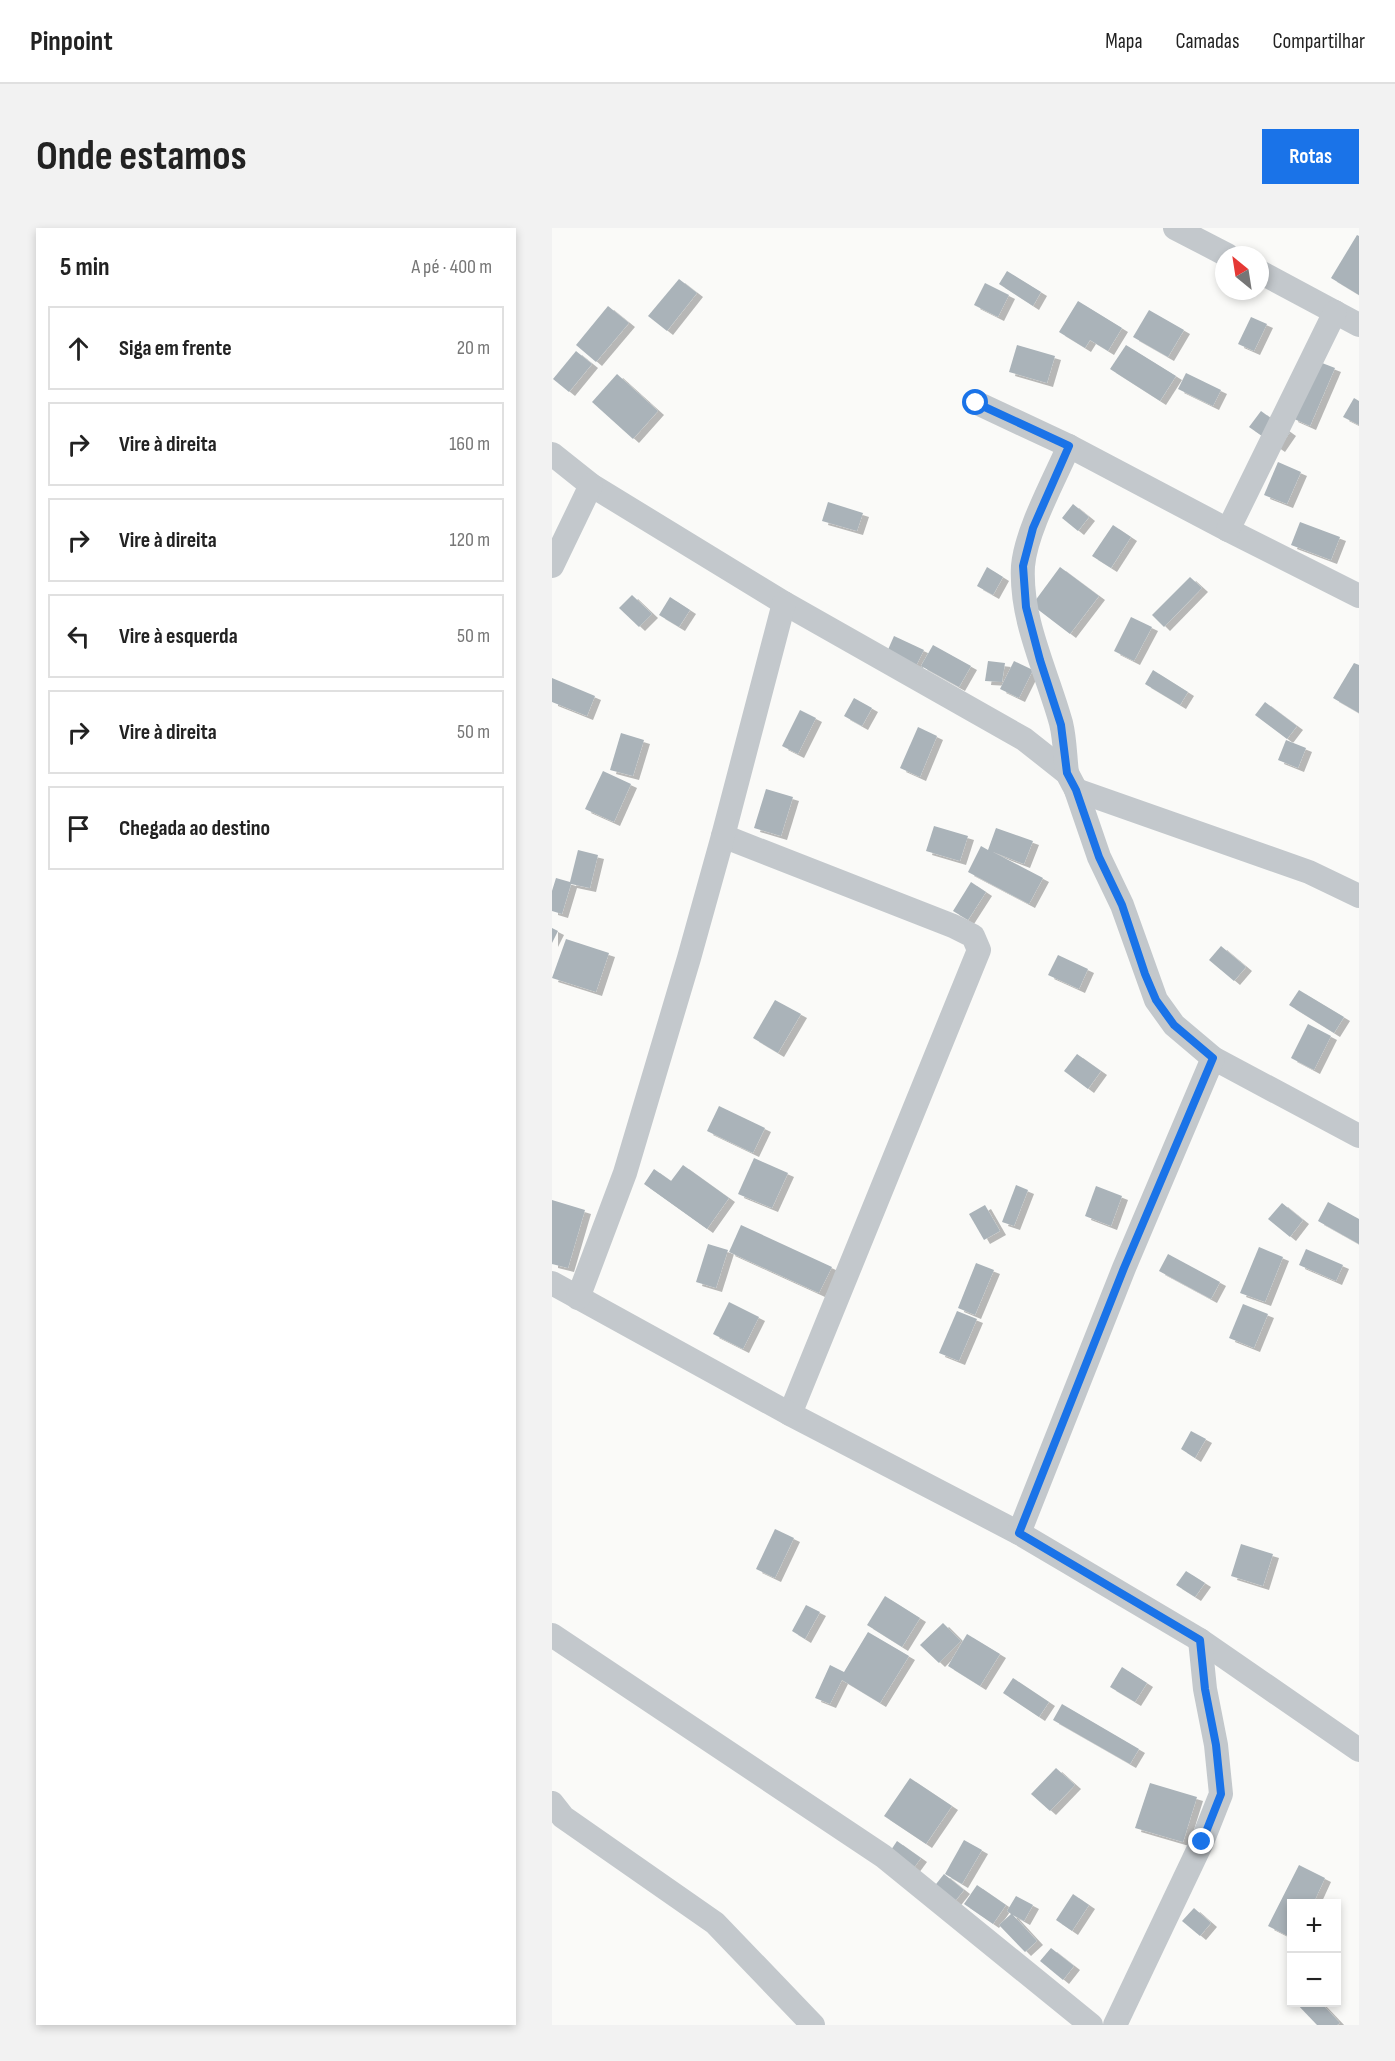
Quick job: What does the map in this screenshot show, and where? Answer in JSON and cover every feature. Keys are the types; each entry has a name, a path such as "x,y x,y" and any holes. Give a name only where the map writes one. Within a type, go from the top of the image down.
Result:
{"street":[{"path":"1175,228 1215,249"},
{"path":"1269,277 1359,325"},
{"path":"1228,530 1335,312"},
{"path":"976,403 1069,446 1359,596"},
{"path":"1069,446 1033,528 1023,566 1026,607 1061,725 1071,782 1099,857 1122,905 1145,974 1156,1000 1174,1025 1213,1058 1359,1136"},
{"path":"552,454 591,485 784,603 1024,739 1071,782 1309,872 1359,896"},
{"path":"552,566 591,485"},
{"path":"578,1298 625,1173 723,836 784,603"},
{"path":"723,836 953,926 973,936 979,950 790,1414"},
{"path":"1019,1533 1124,1268 1213,1058"},
{"path":"552,1283 790,1414 1019,1533 1200,1640 1359,1750"},
{"path":"552,1635 884,1856 1090,2025"},
{"path":"1115,2025 1202,1842 1221,1794 1200,1640"},
{"path":"552,1803 563,1816 715,1923 813,2025"}],"building":[{"path":"1357,235 1359,236 1359,295 1331,278"},
{"path":"1007,271 1041,292 1033,306 999,284"},
{"path":"679,279 697,293 667,331 648,316"},
{"path":"985,283 1009,295 998,317 974,305"},
{"path":"1078,301 1122,328 1108,351 1090,340 1085,348 1059,332"},
{"path":"608,306 629,323 596,362 576,345"},
{"path":"1149,310 1184,330 1168,357 1133,337"},
{"path":"1251,317 1267,324 1254,351 1238,344"},
{"path":"1017,345 1055,356 1047,383 1009,372"},
{"path":"1126,345 1176,376 1160,401 1110,369"},
{"path":"576,351 592,364 569,392 553,379"},
{"path":"1317,361 1335,368 1310,426 1292,418"},
{"path":"1186,373 1221,390 1213,406 1178,389"},
{"path":"617,374 658,411 633,439 592,402"},
{"path":"1354,398 1359,401 1359,425 1343,417"},
{"path":"1261,411 1290,432 1279,448 1249,427"},
{"path":"1278,462 1301,472 1287,504 1264,495"},
{"path":"828,502 863,513 857,531 822,521"},
{"path":"1073,504 1089,517 1078,531 1062,518"},
{"path":"1300,522 1340,537 1331,560 1291,545"},
{"path":"1113,525 1131,537 1111,568 1092,556"},
{"path":"987,567 1003,577 993,595 977,586"},
{"path":"1060,567 1099,596 1070,634 1032,605"},
{"path":"1190,577 1202,588 1164,627 1152,615"},
{"path":"632,595 652,614 639,627 619,608"},
{"path":"670,597 690,610 679,627 659,615"},
{"path":"1131,617 1152,627 1134,661 1114,651"},
{"path":"894,636 924,650 916,666 887,652"},
{"path":"933,645 971,666 959,687 921,666"},
{"path":"988,661 1005,663 1002,682 985,681"},
{"path":"1014,661 1033,670 1019,698 1000,689"},
{"path":"1354,663 1359,665 1359,713 1333,698"},
{"path":"1153,670 1188,692 1180,705 1145,684"},
{"path":"552,678 595,696 587,716 552,702"},
{"path":"854,698 872,708 862,726 844,716"},
{"path":"1265,702 1297,726 1287,739 1255,715"},
{"path":"800,710 816,718 798,754 782,746"},
{"path":"918,727 937,736 920,777 900,768"},
{"path":"621,733 644,740 633,776 610,770"},
{"path":"1286,740 1306,748 1298,768 1278,760"},
{"path":"603,771 631,784 614,822 585,809"},
{"path":"766,789 793,797 781,836 754,828"},
{"path":"934,826 968,836 960,861 926,851"},
{"path":"996,828 1033,841 1024,864 993,852 1043,878 1029,904 968,872 981,846 988,850"},
{"path":"578,850 598,855 590,888 571,884 562,914 552,911 552,891 556,878 570,882"},
{"path":"971,882 986,892 968,920 953,911"},
{"path":"552,928 558,931 552,943"},
{"path":"566,939 609,953 596,992 552,978"},
{"path":"1221,946 1246,967 1234,981 1209,960"},
{"path":"1058,955 1088,969 1079,989 1048,975"},
{"path":"1299,990 1344,1017 1334,1033 1289,1005"},
{"path":"775,1000 801,1014 778,1053 753,1038"},
{"path":"1308,1024 1331,1036 1314,1070 1291,1058"},
{"path":"1077,1054 1101,1071 1088,1089 1064,1071"},
{"path":"719,1106 765,1128 753,1153 707,1131"},
{"path":"754,1158 788,1173 772,1208 738,1194"},
{"path":"683,1165 729,1198 707,1229 644,1184 654,1169 671,1181"},
{"path":"1016,1185 1028,1190 1014,1226 1002,1222"},
{"path":"1096,1186 1122,1196 1111,1226 1085,1216"},
{"path":"552,1200 585,1210 568,1268 552,1264"},
{"path":"1328,1202 1359,1219 1359,1244 1318,1221"},
{"path":"1282,1203 1303,1220 1290,1237 1268,1219"},
{"path":"985,1205 1000,1231 984,1240 969,1214"},
{"path":"741,1225 832,1267 819,1293 729,1252"},
{"path":"708,1244 728,1250 716,1288 696,1282"},
{"path":"1259,1247 1283,1257 1265,1302 1240,1293"},
{"path":"1306,1249 1343,1265 1336,1281 1299,1265"},
{"path":"1168,1254 1220,1282 1211,1299 1159,1271"},
{"path":"976,1263 994,1270 975,1315 958,1308"},
{"path":"729,1302 759,1317 743,1349 713,1334"},
{"path":"1243,1304 1268,1314 1254,1348 1229,1338"},
{"path":"957,1311 977,1319 959,1361 939,1353"},
{"path":"1191,1431 1206,1439 1195,1458 1181,1449"},
{"path":"775,1529 794,1538 775,1578 756,1569"},
{"path":"1241,1544 1273,1554 1263,1586 1231,1576"},
{"path":"1186,1571 1205,1583 1195,1597 1176,1585"},
{"path":"885,1596 920,1618 902,1647 867,1625"},
{"path":"806,1605 820,1612 805,1639 792,1631"},
{"path":"943,1623 961,1641 939,1663 920,1645"},
{"path":"868,1632 909,1656 880,1703 842,1680 830,1704 815,1698 830,1665 844,1672"},
{"path":"967,1634 1000,1654 980,1686 948,1666"},
{"path":"1122,1667 1147,1683 1135,1702 1110,1687"},
{"path":"1013,1678 1049,1702 1039,1717 1003,1693"},
{"path":"1062,1704 1139,1749 1130,1764 1053,1720"},
{"path":"1056,1768 1075,1785 1050,1811 1031,1794"},
{"path":"910,1778 952,1806 926,1844 884,1816"},
{"path":"1150,1783 1197,1797 1183,1842 1135,1828"},
{"path":"964,1840 982,1850 962,1884 945,1874"},
{"path":"897,1841 921,1858 910,1873 887,1856"},
{"path":"1299,1865 1325,1878 1315,1899 1287,1899 1287,1936 1268,1926"},
{"path":"944,1874 964,1890 948,1910 929,1893"},
{"path":"977,1885 1006,1905 993,1924 964,1904"},
{"path":"1073,1894 1089,1905 1072,1931 1056,1920"},
{"path":"1016,1896 1033,1905 1024,1921 1013,1915 1037,1941 1025,1952 999,1925 1011,1914 1007,1911"},
{"path":"1194,1908 1211,1923 1200,1936 1182,1921"},
{"path":"1051,1948 1074,1966 1063,1980 1040,1961"},
{"path":"1300,2007 1325,2007 1340,2023 1317,2025"}],"route":[{"path":"976,403 1069,446 1033,528 1023,566 1026,607 1061,725 1067,773 1076,790 1099,857 1122,905 1145,974 1156,1000 1174,1025 1213,1058 1124,1268 1019,1533 1200,1640 1221,1794 1202,1842"}]}
